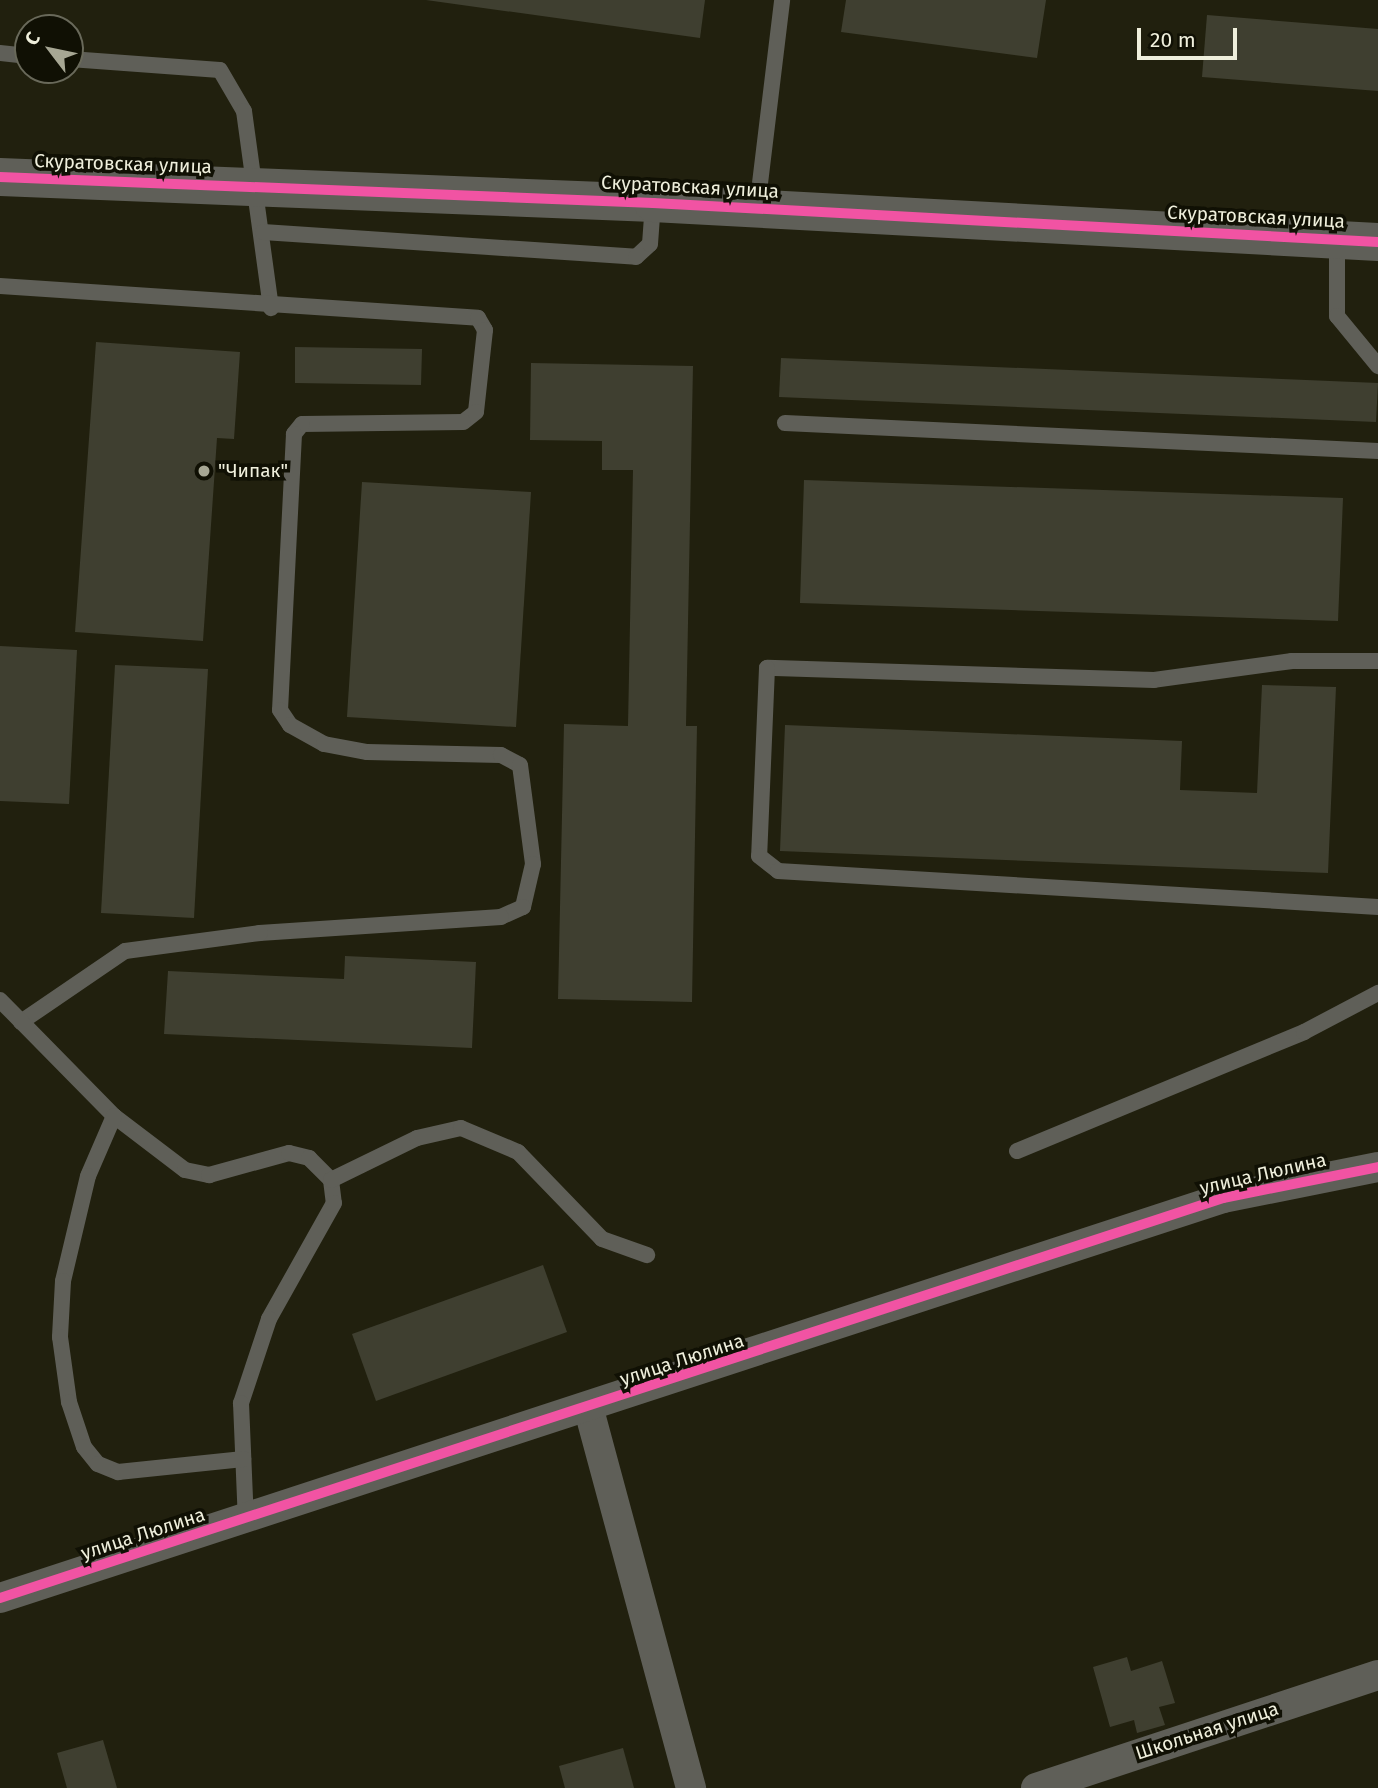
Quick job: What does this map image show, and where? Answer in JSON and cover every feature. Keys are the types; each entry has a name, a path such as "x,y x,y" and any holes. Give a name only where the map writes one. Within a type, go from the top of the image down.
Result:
{"street":[{"name":"Скуратовская улица","path":"0,177 653,203 1378,242"},
{"name":"улица Люлина","path":"0,1598 589,1410 1223,1198 1378,1167"},
{"path":"589,1410 691,1788"},
{"name":"Школьная улица","path":"1036,1788 1378,1675"}],"lane":[{"path":"757,208 782,0"},
{"path":"84,60 220,70 244,111 263,232 271,308"},
{"path":"263,232 636,257 650,244 653,203"},
{"path":"1338,239 1337,316 1377,365"},
{"path":"0,286 271,308 478,318 485,330 476,412 463,422 302,424 294,434 280,710 289,725 324,744 367,752 501,755 520,765 533,864 523,907 501,917 260,933 125,951 21,1022"},
{"path":"785,423 1378,451"},
{"path":"1378,661 1292,661 1154,680 767,668 759,856 778,871 1378,907"},
{"path":"1017,1151 1304,1032 1378,993"},
{"path":"0,1000 114,1116 195,1174 289,1153 309,1158 331,1180 334,1203 252,1360 241,1403 246,1520"},
{"path":"114,1116 88,1176 63,1281 62,1350 69,1402 84,1447 98,1464 118,1472 243,1459"},
{"path":"331,1180 416,1138 461,1128 518,1152 602,1238 647,1255"}],"building":[{"path":"426,0 705,0 700,38"},
{"path":"846,0 1046,0 1037,58 841,32"},
{"path":"1207,15 1378,29 1378,91 1202,77"},
{"path":"96,342 240,352 234,439 217,438 203,641 75,632"},
{"path":"295,347 422,349 421,385 295,383"},
{"path":"781,358 1378,383 1376,422 779,397"},
{"path":"531,363 693,366 686,726 697,726 692,1002 558,999 564,724 628,726 633,470 602,470 602,441 530,440"},
{"path":"804,480 1343,498 1338,621 800,603"},
{"path":"362,482 531,492 516,727 347,717"},
{"path":"0,646 77,650 69,804 0,801"},
{"path":"115,665 208,669 194,918 101,913"},
{"path":"1262,685 1336,687 1328,873 780,851 785,725 1182,741 1180,790 1257,793"},
{"path":"345,956 476,962 472,1048 164,1034 168,971 344,979"},
{"path":"543,1265 567,1332 376,1401 352,1334"},
{"path":"1127,1657 1131,1671 1162,1661 1175,1703 1159,1707 1165,1725 1137,1733 1134,1720 1110,1727 1093,1667"},
{"path":"103,1740 117,1788 67,1788 57,1753"},
{"path":"623,1748 634,1788 565,1788 559,1766"}],"cycle path":[{"path":"0,177 653,203 1378,242"},
{"path":"0,1598 1223,1198 1378,1167"}],"place":[{"name":"\"Чипак\"","path":"204,471"}]}
